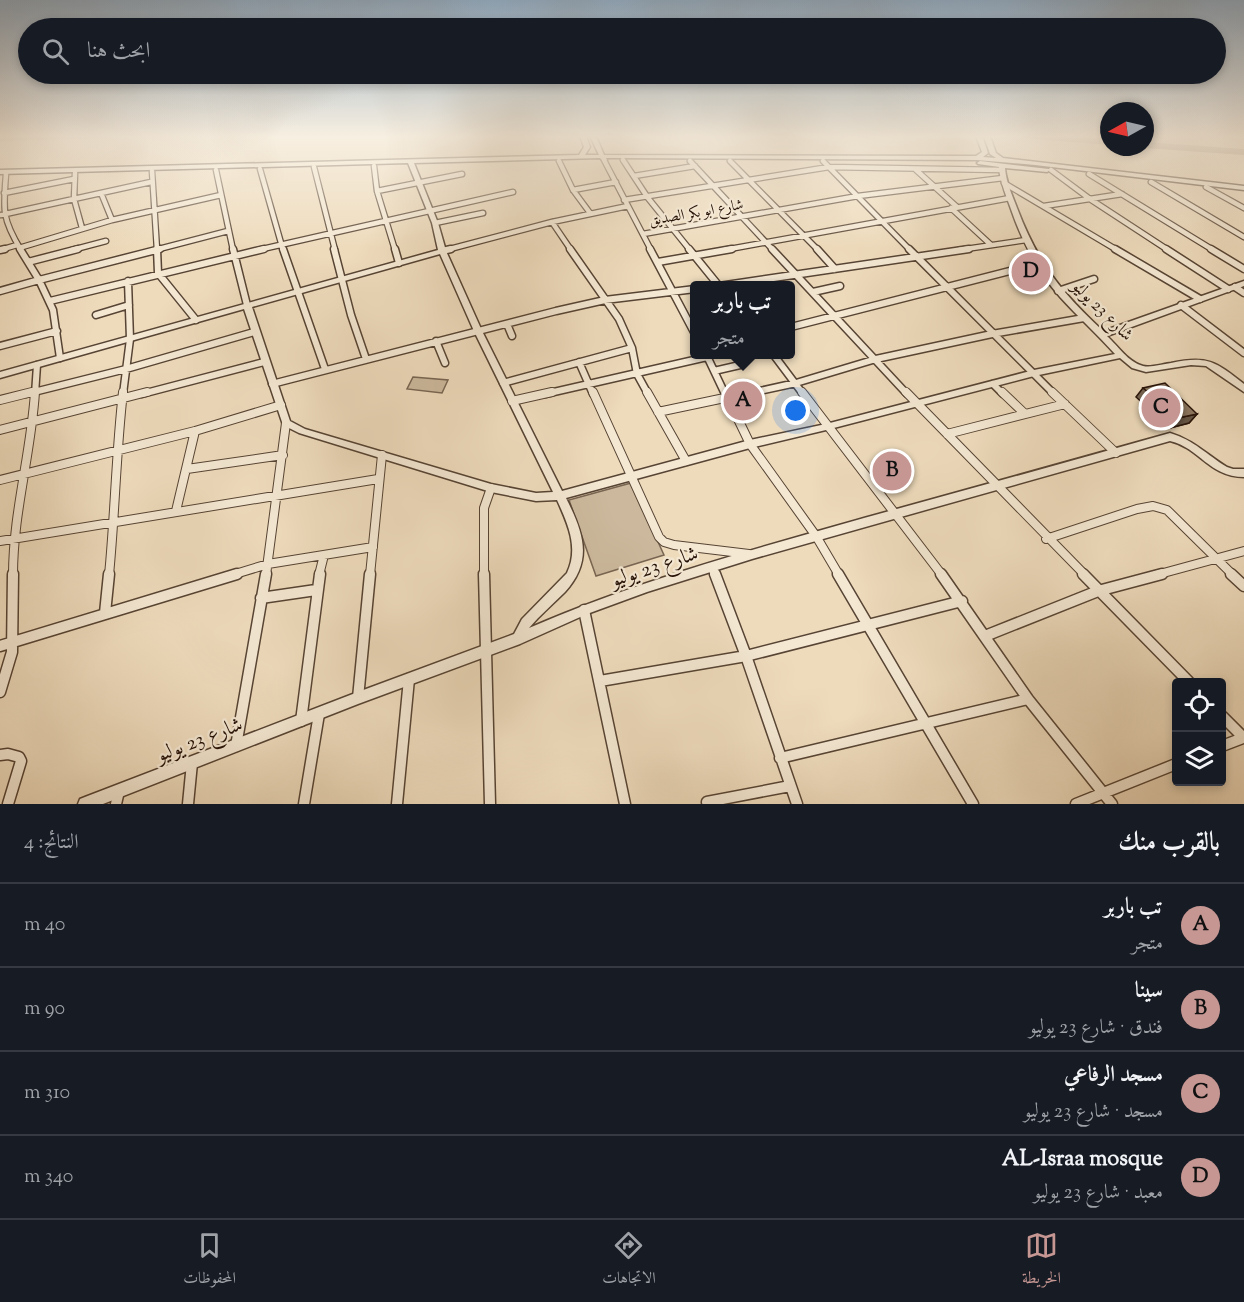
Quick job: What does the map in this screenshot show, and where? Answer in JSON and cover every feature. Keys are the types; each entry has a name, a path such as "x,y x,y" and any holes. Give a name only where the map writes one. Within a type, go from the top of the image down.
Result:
{"street":[{"path":"2,174 20,174"},
{"path":"2,174 75,176 113,174"},
{"path":"2,174 2,215 6,226 50,301 60,358"},
{"path":"152,174 158,273 196,320"},
{"path":"217,174 228,231 254,332 286,423 268,564 236,746"},
{"path":"261,174 281,244 325,369"},
{"path":"316,174 351,315 366,359"},
{"path":"375,174 385,220 399,263"},
{"path":"414,174 435,223 442,251 478,331 576,531 579,560 572,574 523,626 520,638"},
{"path":"378,191 462,174"},
{"path":"565,174 573,190 590,213"},
{"path":"612,174 690,318"},
{"path":"632,174 648,198 716,281"},
{"path":"634,176 645,174"},
{"path":"701,174 917,404 1185,678"},
{"path":"743,174 804,234 834,269"},
{"path":"0,375 442,251 626,203 792,174"},
{"path":"836,174 992,334 1116,453"},
{"path":"920,174 990,244"},
{"name":"شارع ابو بكر الصديق","path":"643,234 858,196 934,186 991,174"},
{"name":"شارع 23 يوليو","path":"1004,174 1010,198 1037,264 1058,291 1123,355 1140,368 1148,369 1196,360 1205,361 1244,389"},
{"path":"1006,174 1044,206 1200,299"},
{"path":"1060,174 1090,199 1231,288 1244,293"},
{"path":"1086,174 1141,178 1151,182 1244,237"},
{"path":"1089,174 1244,269"},
{"path":"1098,174 1244,190"},
{"path":"3,196 75,176"},
{"path":"75,176 74,199 82,228"},
{"path":"2,215 151,182"},
{"path":"573,190 616,182"},
{"path":"1151,182 1244,190"},
{"path":"1206,187 1244,208"},
{"path":"50,301 429,209 513,192"},
{"path":"101,193 112,220"},
{"path":"1044,206 1122,194"},
{"path":"0,250 112,220 221,195"},
{"path":"658,262 1010,198"},
{"path":"435,223 483,213"},
{"path":"552,222 619,319 632,348 637,374 686,461"},
{"path":"0,291 228,231"},
{"path":"747,281 1026,240"},
{"path":"28,262 106,241"},
{"path":"795,326 1037,264"},
{"path":"1058,291 1094,279"},
{"path":"105,612 114,520 116,451 130,339 128,282"},
{"path":"1101,335 1244,283"},
{"path":"813,292 840,286"},
{"path":"272,384 605,300 690,290"},
{"path":"96,315 129,305"},
{"path":"1181,305 1244,353"},
{"path":"658,412 796,383 876,359 992,334 1084,318"},
{"path":"507,324 512,336"},
{"path":"0,346 57,331"},
{"path":"0,400 126,369 254,332"},
{"path":"436,341 445,363"},
{"path":"503,383 632,348"},
{"path":"286,423 302,431 491,488 536,497 560,496 750,444 826,427 1034,373 1123,355"},
{"path":"512,401 694,359"},
{"path":"708,359 750,444 816,536 973,804"},
{"path":"777,359 826,427 962,601 1028,699 1112,804"},
{"path":"0,430 264,362"},
{"path":"579,362 655,531 664,542 752,554"},
{"path":"0,692 10,662 13,539 22,475 33,423 37,365"},
{"path":"714,371 740,365"},
{"path":"993,384 1024,413"},
{"path":"947,434 1065,404"},
{"path":"0,480 195,431 281,405"},
{"path":"176,511 195,431"},
{"name":"شارع 23 يوليو","path":"85,804 118,797 192,763 520,638 584,610 752,554 1161,440 1178,438 1220,468 1230,473 1244,473"},
{"path":"358,698 382,454"},
{"path":"187,469 283,455"},
{"path":"0,541 114,520 378,479"},
{"path":"490,804 483,522 484,508 491,488"},
{"path":"1047,539 1137,509 1158,506 1167,510 1244,586"},
{"path":"0,646 268,564 373,547"},
{"path":"985,636 1098,591 1244,551"},
{"path":"301,721 316,590 324,555"},
{"path":"712,567 746,656 796,804"},
{"path":"261,598 316,590"},
{"path":"600,681 746,656 866,623 962,601"},
{"path":"584,610 625,804"},
{"path":"397,804 409,679"},
{"path":"780,758 1028,699"},
{"path":"304,804 319,714"},
{"path":"1226,721 1244,738 1226,744"},
{"path":"0,755 8,754 19,757 21,761 8,804"},
{"path":"188,804 192,763"},
{"path":"1076,804 1172,766"},
{"path":"707,802 790,786"}],"shaded area":[{"path":"413,377 448,380 442,393 407,389"},
{"path":"631,483 664,555 596,576 569,500"}],"building":[{"path":"1165,383 1197,414 1178,418 1143,388"}],"place":[{"name":"AL-Israa mosque","path":"1031,272"},
{"name":"تب باربر","path":"743,401"},
{"name":"مسجد الرفاعي","path":"1161,408"},
{"name":"سينا","path":"892,471"}]}
